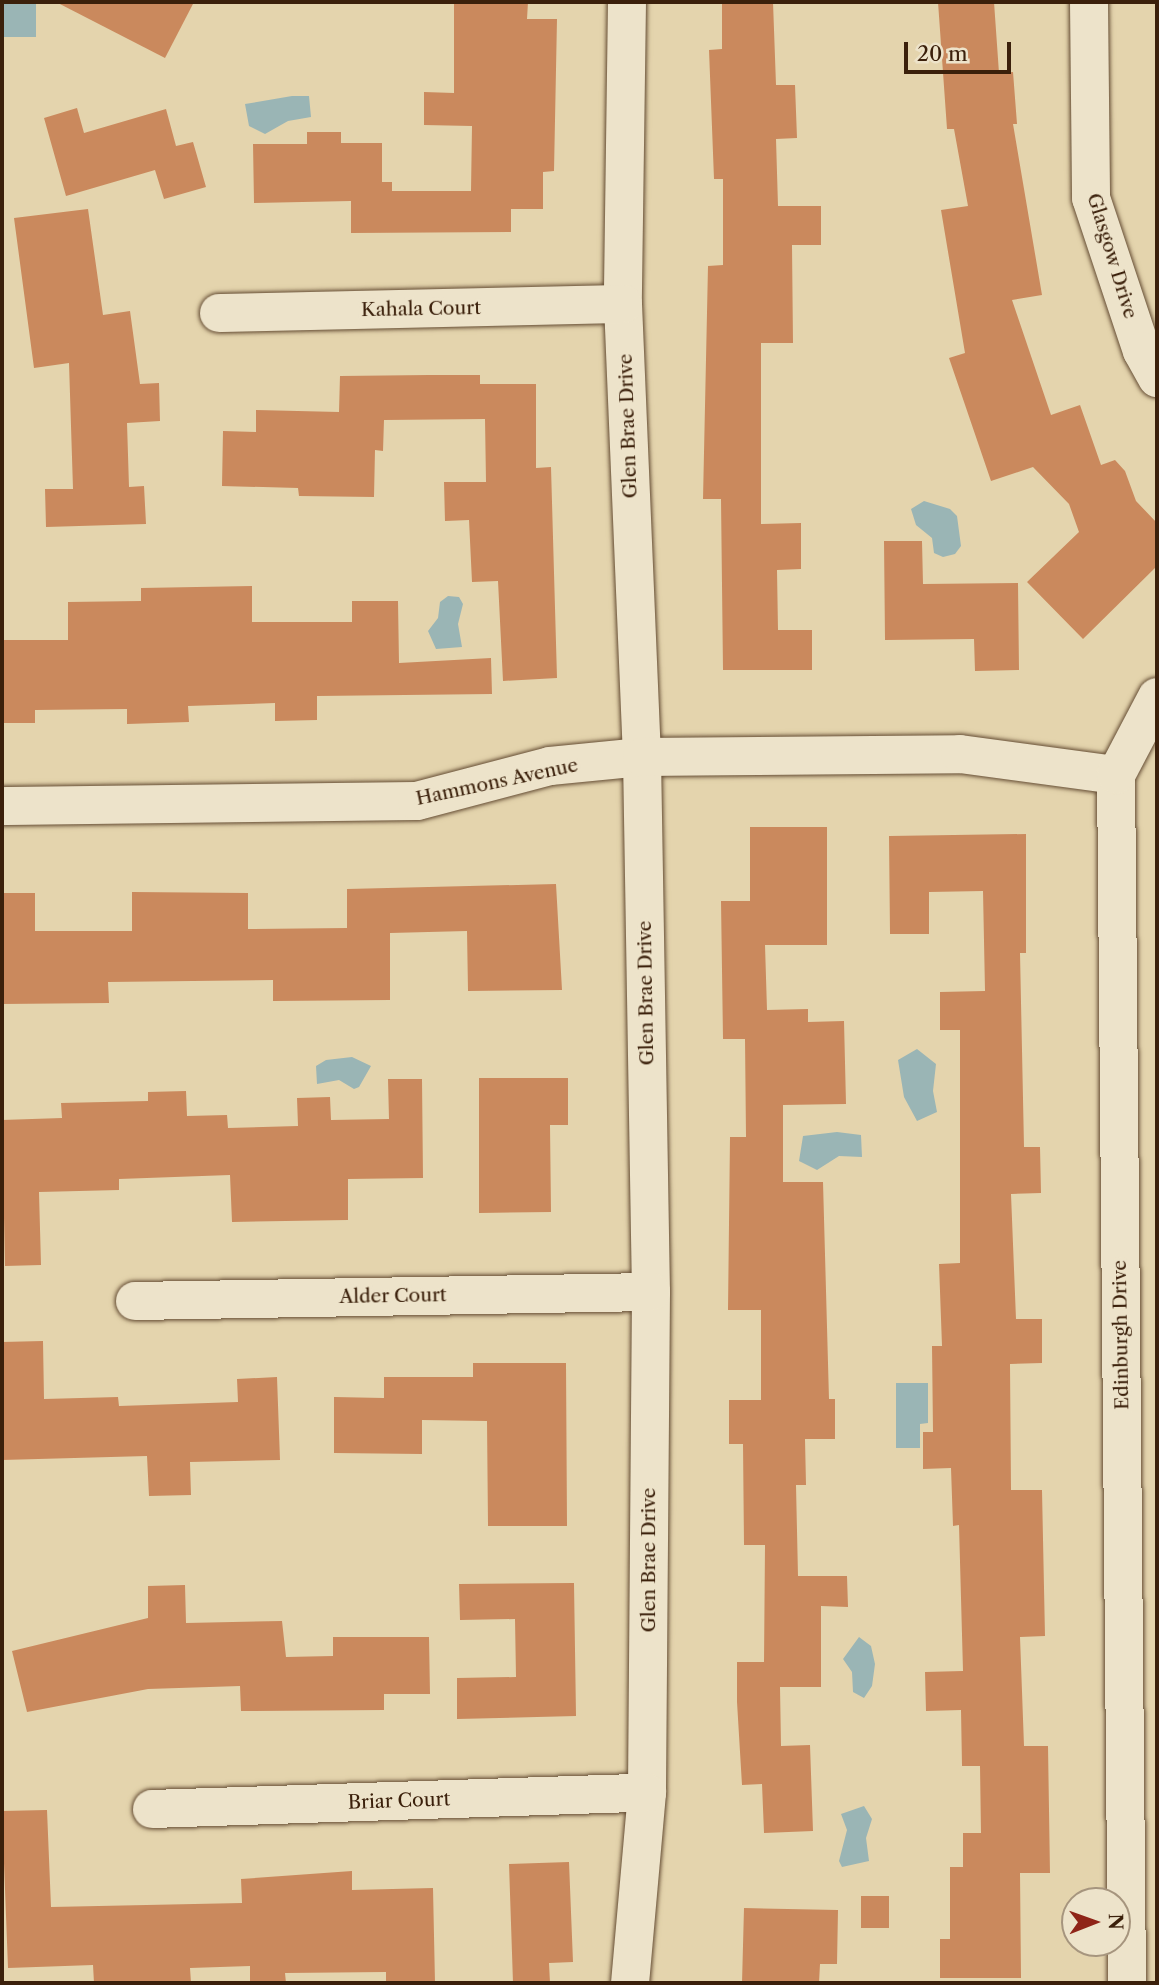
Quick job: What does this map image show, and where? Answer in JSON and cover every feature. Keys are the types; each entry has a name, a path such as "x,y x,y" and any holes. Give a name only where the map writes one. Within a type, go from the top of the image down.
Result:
{"street":[{"name":"Glen Brae Drive","path":"626,2 623,304 642,757 651,1292 647,1793 630,1983"},
{"name":"Glasgow Drive","path":"1089,2 1090,198 1142,351 1157,378"},
{"name":"Kahala Court","path":"219,313 623,304"},
{"name":"Edinburgh Drive","path":"1128,1983 1116,775 1157,697"},
{"name":"Hammons Avenue","path":"2,806 417,801 550,766 642,757 960,754 1116,775"},
{"name":"Alder Court","path":"135,1301 651,1292"},
{"name":"Briar Court","path":"152,1809 647,1793"}],"water":[{"path":"3,2 36,2 36,37 3,37"},
{"path":"292,96 309,96 311,117 288,121 265,134 249,126 245,104"},
{"path":"924,501 950,509 957,516 961,546 955,554 943,557 934,553 932,538 916,525 911,509"},
{"path":"448,596 459,597 463,604 458,624 462,647 436,649 428,631 438,618 440,602"},
{"path":"917,1049 936,1064 933,1091 937,1112 917,1121 904,1097 898,1060"},
{"path":"352,1057 371,1066 359,1087 354,1089 339,1080 317,1084 316,1066 326,1060"},
{"path":"837,1132 861,1135 862,1157 839,1156 817,1170 799,1161 803,1136"},
{"path":"896,1383 928,1383 928,1423 920,1424 920,1448 896,1448"},
{"path":"859,1637 871,1646 875,1664 872,1686 864,1698 853,1692 852,1672 843,1659"},
{"path":"864,1806 872,1819 866,1838 869,1861 842,1867 839,1861 847,1830 841,1814"}],"building":[{"path":"56,2 194,2 165,58"},
{"path":"454,2 528,2 527,19 557,19 554,171 543,172 543,209 511,209 511,232 351,233 351,201 254,203 253,144 307,144 307,132 341,132 341,143 382,143 382,182 392,182 392,191 471,191 472,126 424,125 424,92 454,93"},
{"path":"722,2 773,2 776,85 795,85 797,138 776,139 778,206 821,206 821,245 792,245 793,343 761,343 761,524 801,523 801,569 777,570 778,630 812,630 812,670 723,670 721,499 703,499 708,266 723,265 723,179 714,179 709,50 722,49"},
{"path":"938,2 994,2 999,73 1013,72 1017,124 1013,124 1042,295 1012,300 1051,415 1080,405 1101,465 1115,460 1125,471 1136,501 1157,523 1157,566 1083,639 1027,582 1079,532 1069,504 1033,467 991,481 949,358 965,353 941,210 968,206 954,129 947,129"},
{"path":"77,108 84,133 166,109 176,146 193,142 206,187 164,199 155,170 66,196 44,118"},
{"path":"88,209 103,315 130,311 140,384 159,383 160,421 127,423 129,487 144,486 146,524 46,527 45,489 73,489 69,363 34,368 14,218"},
{"path":"480,375 480,384 536,384 536,468 551,467 557,678 503,681 498,581 472,582 469,520 445,521 444,482 486,482 485,419 384,420 383,451 375,450 374,497 299,496 298,488 222,486 223,431 256,432 256,410 339,412 340,376"},
{"path":"884,541 922,541 923,584 1018,583 1019,670 975,671 974,639 885,640"},
{"path":"252,586 252,622 352,622 352,601 398,601 399,663 491,658 492,694 317,696 317,720 275,721 275,703 188,706 189,722 127,724 127,709 35,710 35,723 2,723 2,640 68,640 68,602 141,601 141,588"},
{"path":"750,827 827,827 827,945 765,945 767,1010 808,1009 808,1022 844,1021 846,1104 783,1105 783,1182 823,1182 829,1399 835,1399 835,1439 805,1439 806,1485 796,1485 798,1576 847,1576 848,1607 821,1606 821,1687 780,1687 781,1746 810,1745 813,1831 764,1833 762,1784 742,1785 737,1662 764,1662 765,1545 744,1545 743,1444 729,1444 729,1400 761,1400 761,1310 728,1310 730,1137 746,1137 745,1039 723,1039 721,901 750,901"},
{"path":"1026,834 1026,953 1020,953 1024,1147 1040,1147 1041,1193 1011,1194 1016,1319 1042,1319 1042,1363 1010,1364 1011,1490 1042,1490 1045,1636 1020,1637 1024,1746 1048,1746 1050,1873 1020,1873 1021,1978 940,1978 940,1939 950,1939 950,1867 963,1867 963,1833 981,1833 980,1766 962,1766 961,1710 926,1711 925,1672 963,1671 959,1525 953,1526 951,1468 923,1469 923,1432 933,1432 932,1346 942,1346 939,1264 960,1263 960,1030 940,1030 940,992 985,991 983,891 929,892 929,934 890,934 889,836"},
{"path":"556,884 562,990 468,991 467,931 390,933 390,1000 273,1001 273,980 108,982 109,1003 2,1004 2,893 35,893 35,931 132,931 132,892 248,893 248,929 347,928 347,889"},
{"path":"479,1078 568,1078 568,1125 550,1125 551,1212 479,1213"},
{"path":"388,1079 422,1079 423,1178 348,1179 348,1220 232,1222 230,1175 119,1179 119,1190 39,1192 41,1265 5,1266 2,1120 62,1118 61,1103 148,1101 148,1092 186,1091 187,1116 227,1115 228,1128 298,1126 297,1098 330,1097 331,1120 389,1119"},
{"path":"43,1341 44,1399 118,1397 119,1406 238,1402 237,1379 277,1377 280,1460 190,1462 191,1495 149,1496 147,1456 2,1460 2,1342"},
{"path":"473,1363 566,1363 567,1526 488,1526 487,1421 422,1420 422,1454 334,1453 334,1397 384,1398 384,1377 473,1377"},
{"path":"574,1583 576,1716 457,1719 457,1678 516,1677 515,1619 460,1620 459,1584"},
{"path":"185,1585 186,1623 282,1621 286,1657 333,1656 333,1637 429,1637 430,1694 384,1694 384,1710 241,1711 240,1686 148,1689 27,1712 12,1651 148,1618 148,1586"},
{"path":"47,1810 51,1907 242,1903 241,1879 352,1871 352,1890 433,1888 435,1983 386,1983 386,1972 285,1973 286,1983 250,1983 250,1966 190,1968 191,1983 94,1983 93,1965 8,1968 2,1811"},
{"path":"569,1862 573,1962 549,1963 550,1983 513,1983 509,1864"},
{"path":"861,1896 889,1896 889,1928 861,1928"},
{"path":"744,1908 838,1910 837,1964 820,1964 819,1983 742,1983"}]}
